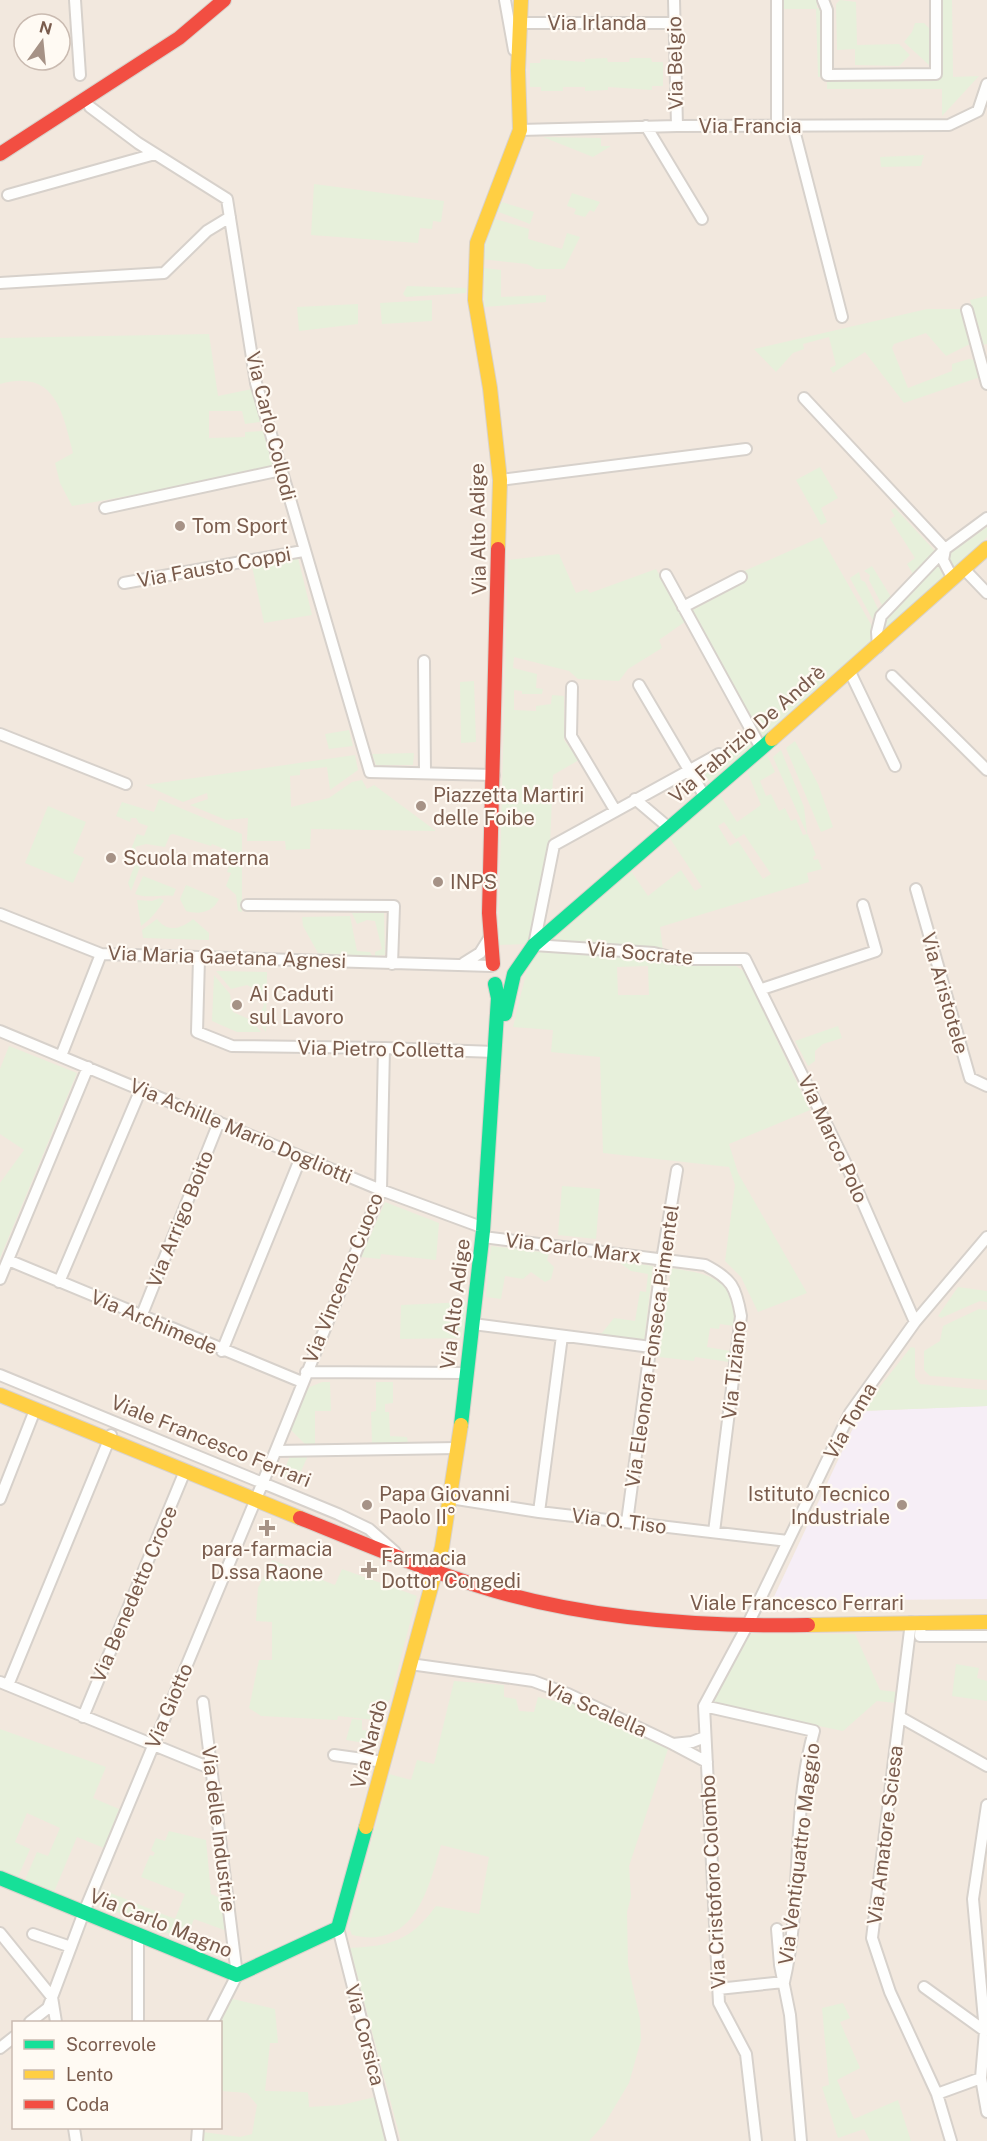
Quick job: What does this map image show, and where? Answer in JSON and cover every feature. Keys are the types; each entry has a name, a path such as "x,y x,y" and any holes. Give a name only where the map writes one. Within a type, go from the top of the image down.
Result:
{"street":[{"path":"75,0 80,75"},
{"path":"0,154 180,38 224,0"},
{"path":"506,0 518,70"},
{"path":"520,0 518,70 520,130"},
{"name":"Via Belgio","path":"674,0 677,126"},
{"path":"777,0 777,126"},
{"path":"823,0 827,10 827,75 936,74 936,0"},
{"name":"Via Irlanda","path":"520,23 674,23"},
{"name":"Via Francia","path":"520,130 646,126 949,125 978,111 987,84"},
{"name":"Via Carlo Collodi","path":"90,107 155,154 227,199 256,382 303,551 370,772 425,773"},
{"path":"646,126 702,219"},
{"path":"793,126 842,317"},
{"name":"Via Alto Adige","path":"436,1570 450,1498 473,1324 483,1232 495,1046 504,968 490,937 500,480 490,388 475,300 477,243 520,130"},
{"path":"8,195 155,154"},
{"path":"0,282 164,273 207,231 230,217"},
{"path":"967,310 987,384"},
{"path":"804,398 945,549"},
{"path":"500,480 746,449"},
{"path":"105,508 281,470"},
{"path":"878,647 877,632 881,616 945,549 987,518"},
{"name":"Via Fabrizio De Andrè","path":"504,968 533,947 668,827 850,672 987,548"},
{"path":"945,549 943,560 958,574 987,593"},
{"name":"Via Fausto Coppi","path":"124,583 303,551"},
{"path":"666,575 761,748"},
{"path":"683,607 741,577"},
{"path":"424,661 425,773 494,775"},
{"path":"850,672 895,766"},
{"path":"892,676 987,770"},
{"path":"639,685 705,797"},
{"path":"572,687 571,736 615,810"},
{"path":"0,735 126,784"},
{"path":"533,947 554,845 719,754"},
{"path":"634,799 668,827"},
{"name":"Via Aristotele","path":"916,890 970,1078 987,1086"},
{"path":"247,905 394,906 392,964"},
{"path":"762,989 876,951 863,905"},
{"name":"Via Maria Gaetana Agnesi","path":"0,914 101,954 504,968"},
{"path":"460,965 480,953 490,937"},
{"name":"Via Socrate","path":"533,947 654,953 679,959 746,959"},
{"path":"61,1056 101,954"},
{"name":"Via Pietro Colletta","path":"199,958 197,1032 232,1046 384,1048 495,1046"},
{"name":"Via Marco Polo","path":"746,959 844,1162 915,1322"},
{"name":"Via Maria Gaetana Agnesi","path":"460,965 485,974 494,983"},
{"path":"494,983 502,986 504,968"},
{"name":"Via Alto Adige","path":"495,1046 492,1027 499,994 489,975 504,968"},
{"name":"Via Achille Mario Dogliotti","path":"0,1031 483,1232"},
{"name":"Via Vincenzo Cuoco","path":"256,1500 381,1190 384,1048"},
{"path":"0,1279 88,1067"},
{"path":"59,1282 141,1089"},
{"name":"Via Arrigo Boito","path":"141,1317 219,1122"},
{"path":"222,1351 301,1156"},
{"name":"Via Eleonora Fonseca Pimentel","path":"627,1522 663,1260 678,1170"},
{"name":"Via Carlo Marx","path":"483,1232 663,1260"},
{"name":"Via Toma","path":"747,1626 850,1413 915,1322 987,1237"},
{"name":"Via Archimede","path":"8,1260 222,1351 304,1377"},
{"name":"Via Tiziano","path":"663,1260 705,1265 731,1282 738,1297 741,1316 714,1532"},
{"path":"473,1324 651,1347"},
{"path":"539,1512 562,1335"},
{"path":"304,1377 467,1373"},
{"name":"Viale Francesco Ferrari","path":"0,1376 263,1482 369,1529 400,1556"},
{"name":"Viale Francesco Ferrari","path":"0,1395 256,1500 436,1570 492,1590 558,1606 694,1624 747,1626 987,1622"},
{"path":"0,1499 35,1410"},
{"path":"116,1423 4,1683 210,1768"},
{"path":"276,1450 457,1448"},
{"name":"Via Benedetto Croce","path":"83,1717 185,1471"},
{"name":"Via O. Tiso","path":"450,1498 539,1512 788,1541"},
{"name":"Via Giotto","path":"52,1997 84,1912 256,1500"},
{"name":"Via Nardò","path":"338,1928 436,1570"},
{"path":"916,1623 920,1636 987,1636"},
{"name":"Via Amatore Sciesa","path":"916,1623 900,1717 872,1938 890,1992 937,2094 951,2141"},
{"path":"704,1706 747,1626"},
{"name":"Via Scalella","path":"410,1665 532,1681 568,1694 707,1762"},
{"name":"Via delle Industrie","path":"203,1702 237,1975"},
{"name":"Via Cristoforo Colombo","path":"704,1706 719,2003 746,2054 756,2141"},
{"name":"Via Ventiquattro Maggio","path":"704,1706 814,1731 808,1751 796,1859 790,1957 784,1982"},
{"path":"900,1717 987,1766"},
{"path":"673,1744 692,1742 705,1737"},
{"path":"334,1755 384,1762"},
{"path":"987,1805 973,1899 986,2031 981,2078 987,2112"},
{"name":"Via Carlo Magno","path":"0,1878 237,1975 338,1928"},
{"name":"Via Corsica","path":"338,1928 392,2141"},
{"name":"Via Ventiquattro Maggio","path":"777,1929 790,2016 801,2141"},
{"path":"0,1934 52,1997 56,2021"},
{"path":"33,1934 70,1947"},
{"path":"138,1934 138,2021"},
{"path":"214,2021 237,1975"},
{"path":"718,1989 784,1982"},
{"path":"924,1987 986,2031"},
{"path":"31,2021 48,2008 52,1997"},
{"path":"0,2048 12,2039"},
{"path":"937,2094 981,2078"}],"shaded area":[{"path":"0,0 987,0 987,2141 0,2141"},
{"name":"Istituto Tecnico Industriale","path":"987,1406 987,1599 772,1601 861,1411"}],"green space":[{"path":"783,0 817,0 817,8 822,8 823,77 818,77 816,9 783,9"},
{"path":"840,0 856,2 857,45 899,44 910,55 899,66 855,65 855,49 837,50 836,4"},
{"path":"943,0 952,0 953,77 979,76 942,116 942,89 827,89 827,77 942,77"},
{"path":"915,23 924,23 929,28 929,65 904,42 912,32"},
{"path":"607,58 608,62 629,62 630,58 651,58 652,62 663,62 663,86 652,86 652,90 608,87 608,90 585,91 585,87 563,87 563,91 541,91 541,87 530,87 530,63 540,63 541,59 585,62 585,59"},
{"path":"543,137 601,138 601,146 611,146 593,157"},
{"path":"924,155 921,166 881,167 880,157"},
{"path":"314,184 444,201 441,222 433,221 432,229 420,228 418,243 311,235"},
{"path":"572,193 600,202 594,212 590,210 585,217 574,214 576,209 567,206"},
{"path":"502,202 534,212 530,224 496,211"},
{"path":"492,218 529,229 528,239 562,249 567,233 580,237 564,269 536,269 527,264 481,259"},
{"path":"484,268 501,270 501,297 546,295 546,302 484,307"},
{"path":"407,286 466,288 466,293 406,297 403,294"},
{"path":"987,296 987,344 982,345 970,300"},
{"path":"432,300 432,321 382,324 380,303"},
{"path":"358,304 358,324 299,331 297,307"},
{"path":"927,309 962,309 972,343 946,356 926,333 894,344 892,348 908,388 952,371 952,364 969,359 975,360 980,377 904,403 865,352 833,373 830,368 836,365 829,337 803,344 804,349 793,353 776,372 754,349"},
{"path":"209,334 218,396 252,389 260,422 245,424 242,411 209,411 209,438 245,437 245,432 263,431 274,470 72,506 60,483 55,463 73,453 60,408 44,388 33,382 18,381 0,384 0,338"},
{"path":"820,467 838,498 821,508 827,522 821,525 796,480"},
{"path":"895,508 935,551 913,574 907,564 915,558 890,519 895,516 891,510"},
{"path":"987,527 987,537 957,567 954,567 949,554"},
{"path":"821,537 873,628 870,647 762,739 691,611 746,581 742,572"},
{"path":"559,554 576,593 587,589 590,593 656,569 686,621 659,640 662,648 628,669 619,681 578,679 569,671 514,657 513,668 537,674 536,688 543,689 542,694 522,694 522,691 514,690 514,710 536,711 536,706 551,704 552,695 564,696 564,740 579,760 553,775 550,845 532,939 525,944 498,945 508,560"},
{"path":"298,558 312,615 264,623 252,566"},
{"path":"938,562 945,578 882,634 884,619"},
{"path":"872,566 891,597 883,607 869,580 870,575 864,571"},
{"path":"859,572 861,580 865,582 879,611 874,622 850,578"},
{"path":"474,681 476,742 461,743 460,682"},
{"path":"349,730 353,746 329,749 325,734"},
{"path":"747,734 753,748 711,784 700,767"},
{"path":"795,741 818,784 833,827 821,832 786,748"},
{"path":"781,750 804,807 807,833 816,855 813,857 814,860 818,859 822,869 807,873 809,882 660,927 663,950 549,943 631,871 648,896 681,870 695,891 702,887 669,837 720,795 737,822 761,805 747,771 766,753 775,772 760,781 766,796 771,794 779,811 785,808 791,821 796,819 803,835 807,834 773,757","holes":["724,822 736,839 744,834 771,874 763,879 738,841 730,846 718,826"]},
{"path":"414,753 413,765 376,765 372,754"},
{"path":"355,755 358,770 330,790 327,767 300,770 300,775 290,776 291,807 329,798 352,782 362,780 367,789 374,785 436,831 311,829 310,849 286,850 285,841 247,841 248,818 226,820 190,805 208,799 207,793 183,802 145,785"},
{"path":"159,799 242,834 242,912 238,911 236,895 226,886 231,873 227,872 234,853 212,844 211,846 173,834 170,835 165,847 146,844 135,847 141,864 131,891 128,883 135,864 127,860 137,834 144,836 148,826 139,823 136,818 131,818 130,822 116,816 122,802 154,812"},
{"path":"48,806 86,822 73,853 84,858 73,883 25,863"},
{"path":"143,876 176,889 173,896 135,894"},
{"path":"186,885 219,899 210,910 196,913 186,911 180,899"},
{"path":"160,898 164,901 141,926 137,900 152,901"},
{"path":"352,913 384,913 385,955 375,956 375,952 382,949 375,921 367,920 357,924"},
{"path":"350,916 357,951 370,952 372,956 318,953 303,926 302,917"},
{"path":"157,919 170,928 175,928 193,919 209,933 209,940 143,938 142,930"},
{"path":"542,950 648,956 674,965 736,966 745,972 810,1110 729,1144 738,1173 807,1293 758,1312 741,1277 725,1261 735,1185 729,1167 603,1153 600,1057 551,1052 553,1030 513,1027 529,961","holes":["648,966 649,995 618,995 617,967"]},
{"path":"216,971 267,972 266,1032 257,1020 264,1005 257,990 247,985 231,989"},
{"path":"214,975 230,994 233,1012 251,1020 261,1032 237,1032 212,1021"},
{"path":"838,1026 842,1038 823,1044 815,1051 815,1061 808,1066 795,1041"},
{"path":"9,1046 77,1073 0,1258 0,1183 24,1150 0,1134 0,1069"},
{"path":"562,1186 600,1189 596,1239 558,1235"},
{"path":"385,1202 439,1223 436,1260 381,1254 380,1259 361,1257"},
{"path":"491,1246 549,1253 547,1260 554,1267 551,1279 545,1282 531,1272 523,1279 505,1276 501,1299 486,1297"},
{"path":"617,1261 653,1266 644,1342 584,1334 602,1333 614,1318 635,1321 640,1291 646,1292 648,1274 631,1271"},
{"path":"671,1268 709,1277 726,1289 734,1310 734,1326 720,1324 719,1329 710,1328 707,1347 730,1351 729,1362 695,1357 694,1361 659,1357"},
{"path":"958,1287 987,1291 987,1302 980,1301 941,1318 938,1316"},
{"path":"467,1302 464,1338 400,1339 401,1305"},
{"path":"979,1309 987,1310 987,1380 930,1376 924,1370 924,1351 940,1341 943,1326"},
{"path":"911,1347 915,1348 915,1377 920,1384 987,1390 987,1406 861,1411"},
{"path":"322,1382 330,1382 331,1411 315,1411 315,1444 305,1444 290,1429 305,1389"},
{"path":"376,1382 393,1382 393,1403 385,1404 385,1412 389,1412 390,1436 407,1437 408,1443 372,1443 371,1412 376,1411"},
{"path":"309,1453 296,1483 282,1476 290,1456"},
{"path":"272,1560 335,1585 342,1569 417,1596 390,1699 375,1720 338,1716 337,1720 261,1716 249,1708 259,1660 272,1660 272,1622 256,1621 258,1588"},
{"path":"750,1634 855,1634 880,1690 897,1692 896,1703 877,1701 843,1731 712,1704"},
{"path":"956,1664 979,1668 977,1678 987,1681 987,1701 952,1696"},
{"path":"454,1681 504,1685 504,1697 516,1699 519,1711 534,1712 538,1697 558,1702 560,1696 668,1749 629,1866 631,1897 627,1912 628,1965 640,2019 641,2040 629,2083 605,2123 589,2141 401,2141 350,1948 389,1943 399,1939 418,1927 436,1906 479,1914 489,1857 441,1845 423,1898 415,1913 404,1925 390,1934 373,1937 352,1935 349,1927 389,1774 411,1780 417,1760 434,1764"},
{"path":"352,1719 362,1720 362,1730 381,1732 378,1745 346,1740"},
{"path":"0,1729 106,1767 93,1798 119,1809 104,1848 77,1837 54,1892 25,1880 37,1852 48,1856 60,1828 27,1813 15,1842 30,1849 18,1877 0,1870"},
{"path":"169,1831 206,1840 211,1894 223,1899 227,1931 194,1919 185,1940 102,1906 108,1892 175,1919 185,1894 141,1877 150,1855 153,1856 155,1853 151,1850 156,1838 165,1841"},
{"path":"229,1998 275,2009 278,2043 270,2043 265,2091 308,2092 309,2107 341,2105 375,2097 385,2141 202,2141 203,2132 240,2137 252,2134 257,2105 247,2093 222,2091 222,2021 219,2021"},
{"path":"843,2003 850,2018 840,2022 860,2068 837,2080 854,2119 898,2100 911,2141 870,2141 864,2129 838,2138 822,2087 829,2085 822,2008"}],"traffic: fast":[{"path":"505,1014 514,974 534,945 772,739"},
{"path":"461,1425 483,1231 498,998 495,984"},
{"path":"0,1878 237,1975 338,1928 366,1827"}],"traffic: slow":[{"path":"498,549 500,480 490,388 475,300 477,243 520,130 518,70 521,0"},
{"path":"772,739 987,548"},
{"path":"0,1395 300,1518"},
{"path":"366,1827 442,1547 461,1425"},
{"path":"808,1625 987,1622"}],"traffic: jam":[{"path":"0,154 179,38 224,0"},
{"path":"493,964 489,913 498,549"},
{"path":"300,1518 443,1574 531,1600 649,1620 729,1625 808,1625"}],"place":[{"name":"Tom Sport","path":"180,526"},
{"name":"Piazzetta Martiri delle Foibe","path":"421,806"},
{"name":"Scuola materna","path":"111,858"},
{"name":"INPS","path":"438,882"},
{"name":"Ai Caduti sul Lavoro","path":"237,1005"},
{"name":"Papa Giovanni Paolo II°","path":"367,1505"},
{"name":"Istituto Tecnico Industriale","path":"902,1505"},
{"name":"para-farmacia D.ssa Raone","path":"267,1528"},
{"name":"Farmacia Dottor Congedi","path":"369,1570"}]}
